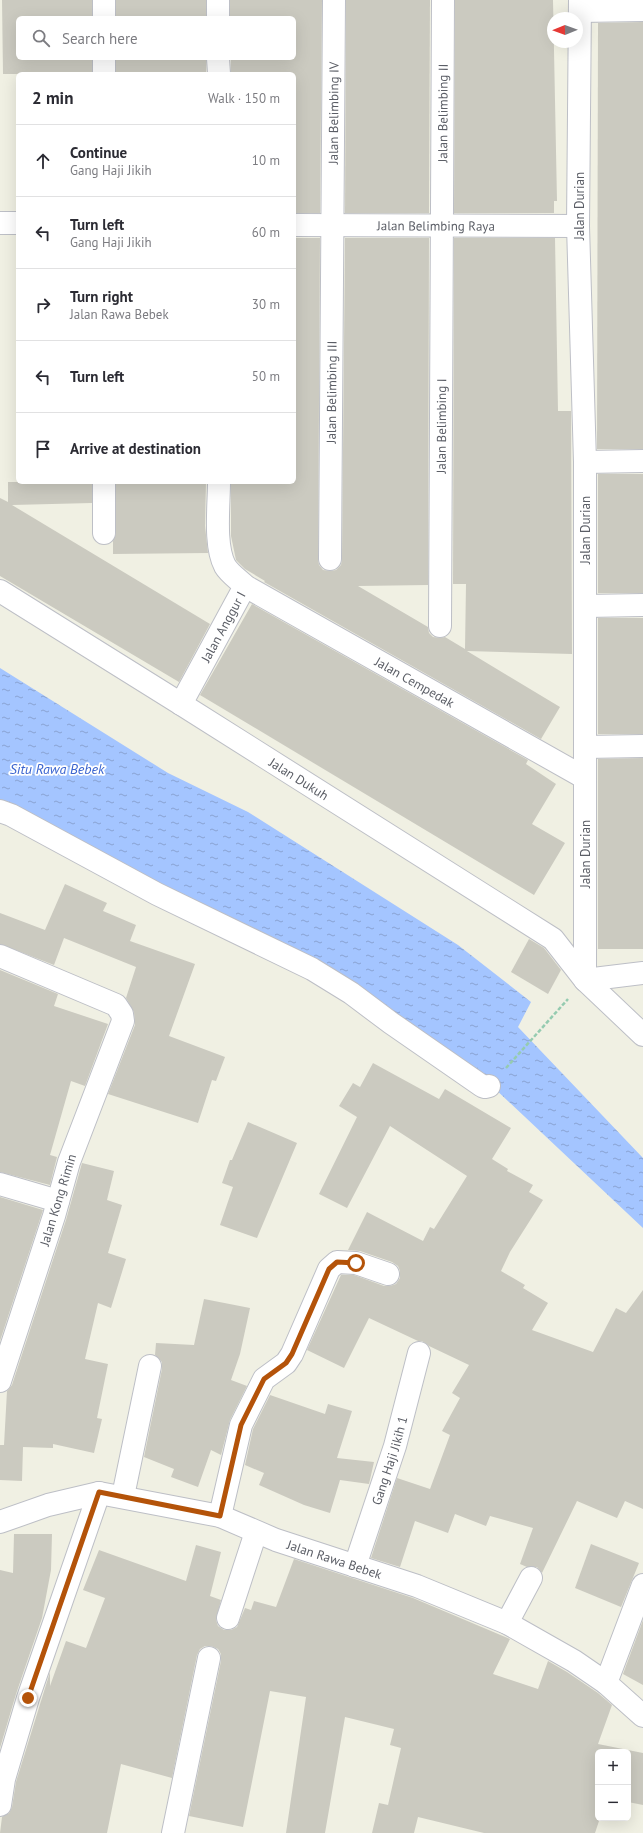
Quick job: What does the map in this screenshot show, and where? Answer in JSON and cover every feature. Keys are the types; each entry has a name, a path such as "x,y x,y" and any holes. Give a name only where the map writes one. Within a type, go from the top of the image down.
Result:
{"street":[{"path":"104,0 104,16"},
{"path":"218,0 218,16"},
{"name":"Jalan Belimbing IV","path":"333,225 334,0"},
{"name":"Jalan Belimbing II","path":"443,0 443,226"},
{"path":"580,6 643,10"},
{"name":"Jalan Durian","path":"580,6 578,226 585,462 585,980"},
{"path":"104,60 104,72"},
{"path":"218,60 219,72"},
{"path":"0,223 16,223"},
{"name":"Jalan Belimbing Raya","path":"296,225 578,226"},
{"name":"Jalan Belimbing III","path":"330,559 333,225"},
{"name":"Jalan Belimbing I","path":"440,626 443,226"},
{"path":"585,462 643,461"},
{"path":"104,484 104,533"},
{"name":"Jalan Anggur I","path":"181,704 245,586 226,567 221,554 219,538 219,484"},
{"name":"Jalan Cempedak","path":"245,586 585,778"},
{"name":"Jalan Dukuh","path":"0,591 553,939 585,980"},
{"path":"586,606 643,605"},
{"path":"585,747 643,746"},
{"path":"0,811 11,815 157,894 312,969 351,993 482,1086 489,1086"},
{"name":"Jalan Kong Rimin","path":"0,956 116,1005 122,1014 123,1021 69,1162 58,1201 0,1381"},
{"path":"585,980 643,973"},
{"path":"585,980 643,1035"},
{"path":"0,1184 58,1201"},
{"path":"220,1516 241,1425 264,1379 286,1363 292,1354 329,1269 337,1262 356,1263 388,1274"},
{"name":"Gang Haji Jikih 1","path":"355,1566 395,1446 418,1353"},
{"path":"123,1496 150,1366"},
{"path":"0,1805 4,1779 28,1698 99,1492"},
{"name":"Jalan Rawa Bebek","path":"0,1522 48,1505 99,1492 220,1516 276,1540 417,1586 507,1624 574,1661 606,1683 643,1716"},
{"path":"228,1618 256,1532"},
{"path":"507,1624 531,1578"},
{"path":"606,1683 643,1585"},
{"path":"173,1833 208,1658"}],"path":[{"path":"505,1069 585,980"}],"water":[{"name":"Situ Rawa Bebek","path":"0,668 168,773 248,812 458,945 531,1002 518,1027 643,1158 643,1228 492,1086 445,1057 0,802"}],"building":[{"path":"2,0 92,0 92,16 16,16 16,60 92,60 92,72 16,72 16,74 3,74"},
{"path":"116,0 206,0 206,16 116,16"},
{"path":"230,0 322,0 320,213 296,213 296,72 231,72 231,60 296,60 296,16 230,16"},
{"path":"346,0 430,0 429,213 345,213"},
{"path":"455,0 553,0 553,12 547,12 547,48 554,48 557,201 554,201 554,213 454,213"},
{"path":"643,22 643,449 597,449 598,23"},
{"path":"116,60 206,60 206,72 116,72"},
{"path":"296,238 320,238 318,559 319,565 323,570 330,571 336,570 341,565 342,559 345,238 429,238 428,585 358,586 428,627 429,633 433,637 445,637 465,649 466,584 453,584 454,238 555,238 558,411 571,411 572,654 467,651 560,707 541,739 264,582 265,581 245,569 236,560 231,536 231,484 296,484"},
{"path":"598,474 643,474 643,593 598,593"},
{"path":"8,482 16,482 16,484 92,484 92,503 12,505 210,624 179,682 0,576 0,498 8,502"},
{"path":"116,484 206,484 205,526 208,553 113,554 113,541 116,533"},
{"path":"252,604 528,760 526,764 556,784 532,824 565,843 534,895 200,695"},
{"path":"598,618 643,618 643,734 598,734"},
{"path":"643,758 643,949 598,949 598,759"},
{"path":"65,884 107,903 103,911 136,925 130,941 195,964 169,1036 225,1057 216,1081 212,1080 198,1123 108,1094 135,1025 134,1012 126,998 136,967 64,938 54,965 0,944 0,913 45,930"},
{"path":"529,939 544,948 561,970 548,994 511,972"},
{"path":"0,970 58,994 54,1006 108,1024 85,1086 71,1081 50,1155 57,1157 50,1185 0,1172"},
{"path":"373,1063 439,1099 445,1089 511,1128 492,1159 508,1169 507,1171 533,1185 529,1192 543,1200 510,1252 501,1271 525,1285 523,1288 548,1303 532,1330 593,1352 616,1308 626,1313 643,1290 643,1509 625,1501 617,1518 577,1501 542,1573 537,1567 527,1567 520,1564 533,1528 490,1516 486,1526 455,1514 448,1533 415,1521 400,1567 371,1558 397,1478 430,1489 450,1435 442,1431 460,1398 452,1393 469,1365 429,1346 422,1341 418,1341 369,1318 344,1368 307,1350 341,1275 354,1275 384,1286 396,1284 400,1278 398,1266 392,1262 360,1251 348,1250 367,1212 423,1241 430,1227 434,1229 467,1176 390,1126 347,1208 319,1194 357,1117 339,1106 353,1083 360,1087"},
{"path":"248,1122 297,1143 257,1238 220,1225 233,1187 222,1183 230,1160 232,1160"},
{"path":"82,1163 114,1171 107,1200 122,1205 108,1253 126,1259 111,1308 98,1303 85,1359 108,1364 97,1418 102,1419 94,1453 53,1444 53,1448 23,1447 22,1481 0,1480 0,1445 4,1445 7,1391 12,1385 66,1220"},
{"path":"0,1197 43,1210 0,1341"},
{"path":"204,1299 250,1308 240,1354 231,1380 247,1386 230,1420 221,1455 211,1450 198,1487 171,1477 174,1469 144,1457 162,1369 162,1362 155,1355 156,1343 194,1345"},
{"path":"270,1395 325,1414 328,1404 352,1411 337,1458 374,1462 369,1484 340,1480 330,1513 304,1505 259,1485 264,1473 245,1465 253,1429"},
{"path":"14,1534 52,1534 51,1570 42,1618 16,1694 0,1748 0,1570 13,1573"},
{"path":"591,1544 639,1563 621,1607 575,1588"},
{"path":"196,1545 221,1552 210,1596 221,1600 216,1620 218,1626 224,1630 231,1630 237,1627 245,1608 251,1610 254,1601 276,1607 294,1559 413,1598 510,1639 493,1674 538,1689 548,1661 567,1672 598,1693 612,1705 598,1744 623,1749 595,1749 595,1821 599,1821 595,1833 484,1833 418,1817 414,1833 372,1833 379,1803 388,1805 401,1748 390,1745 394,1729 345,1717 325,1833 286,1833 306,1697 270,1691 243,1827 189,1816 221,1661 221,1654 218,1649 211,1646 205,1646 200,1649 197,1655 172,1778 121,1764 107,1833 0,1833 2,1817 9,1813 12,1807 16,1782 50,1672 50,1686 66,1641 86,1648 105,1598 83,1590 99,1550 186,1581"},
{"path":"643,1620 643,1685 623,1674"},
{"path":"631,1751 643,1753 643,1805 631,1803"}],"route":[{"path":"28,1698 99,1492 220,1516 241,1425 264,1379 286,1363 292,1354 329,1269 337,1262 356,1263"}]}
